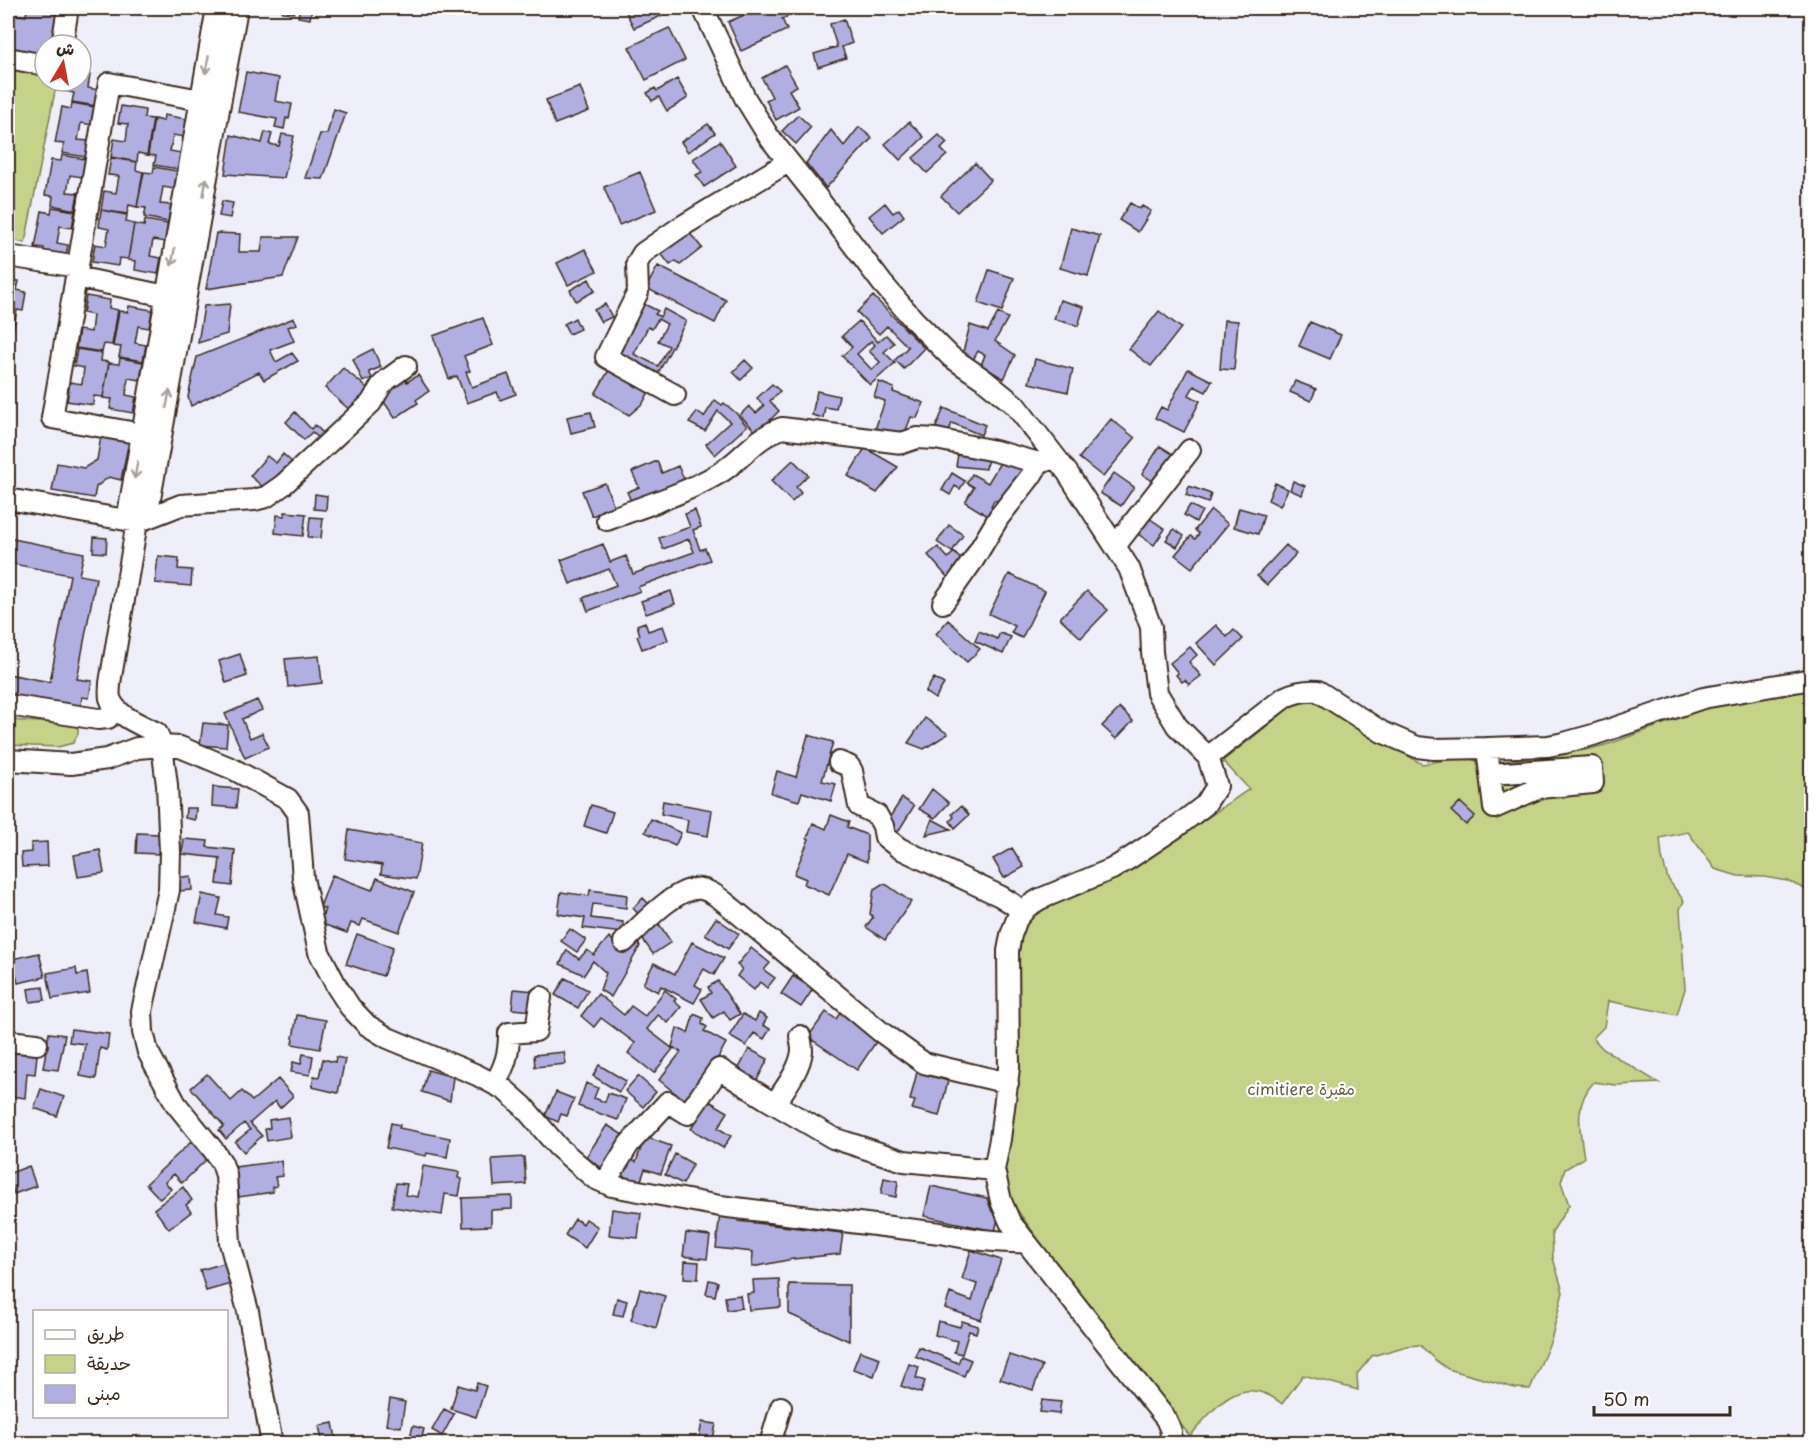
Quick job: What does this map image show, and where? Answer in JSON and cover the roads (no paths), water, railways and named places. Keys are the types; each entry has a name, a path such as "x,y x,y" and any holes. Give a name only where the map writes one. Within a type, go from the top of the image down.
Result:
{"street":[{"path":"64,33 68,8"},
{"path":"217,8 142,434 136,520 110,683 110,698 115,707 128,718 157,733 162,746 169,825 169,890 142,1011 143,1032 148,1052 176,1104 214,1151 226,1175 230,1243 248,1311 272,1443"},
{"path":"136,520 150,499 237,8"},
{"path":"703,8 745,98 769,137 788,162 882,283 915,320 951,357 1015,405 1048,460 1115,546 1129,568 1151,627 1157,693 1177,726 1208,757 1217,786 1205,805 1175,828 1112,869 1040,899 1017,919 1008,951 1010,1026 1008,1083 994,1170 1000,1201 1011,1222 1166,1419 1170,1431 1170,1443"},
{"path":"8,58 33,63"},
{"path":"142,434 52,418 109,83 201,100"},
{"path":"675,395 606,357 638,292 637,263 643,253 679,228 788,162"},
{"path":"8,256 166,296"},
{"path":"8,499 136,520 182,505 254,500 266,497 283,486 306,465 370,403 388,379 406,366"},
{"path":"607,520 682,492 718,474 766,434 782,428 902,443 917,438 936,439 1048,460"},
{"path":"1115,546 1190,450"},
{"path":"943,603 999,518 1031,476 1048,460"},
{"path":"1208,757 1285,697 1307,690 1318,691 1382,732 1417,747 1487,748 1548,746 1564,743 1703,698 1812,679"},
{"path":"8,705 98,719 108,718 115,707"},
{"path":"8,760 71,764 107,759 137,748 180,747 233,769 288,799 298,813 303,878 319,952 350,1007 367,1025 388,1038 477,1075 505,1090 523,1106 558,1147 594,1178 641,1192 720,1206 972,1239 1008,1243 1026,1242"},
{"path":"1487,748 1490,774 1494,808 1539,788 1593,783 1592,767 1490,774"},
{"path":"839,762 849,766 859,806 877,815 883,826 885,837 899,848 1000,896 1022,913"},
{"path":"624,942 676,896 691,889 703,889 733,909 881,1032 924,1063 1008,1083"},
{"path":"495,1084 506,1062 509,1033 536,1031 541,997"},
{"path":"775,1104 800,1057 802,1050 800,1036"},
{"path":"8,1041 36,1044"},
{"path":"605,1183 629,1144 668,1102 688,1114 719,1069 833,1138 904,1161 994,1170"},
{"path":"770,1443 781,1407"}],"park label":[{"name":"cimitiere مقبرة","path":"1301,1089"}]}
